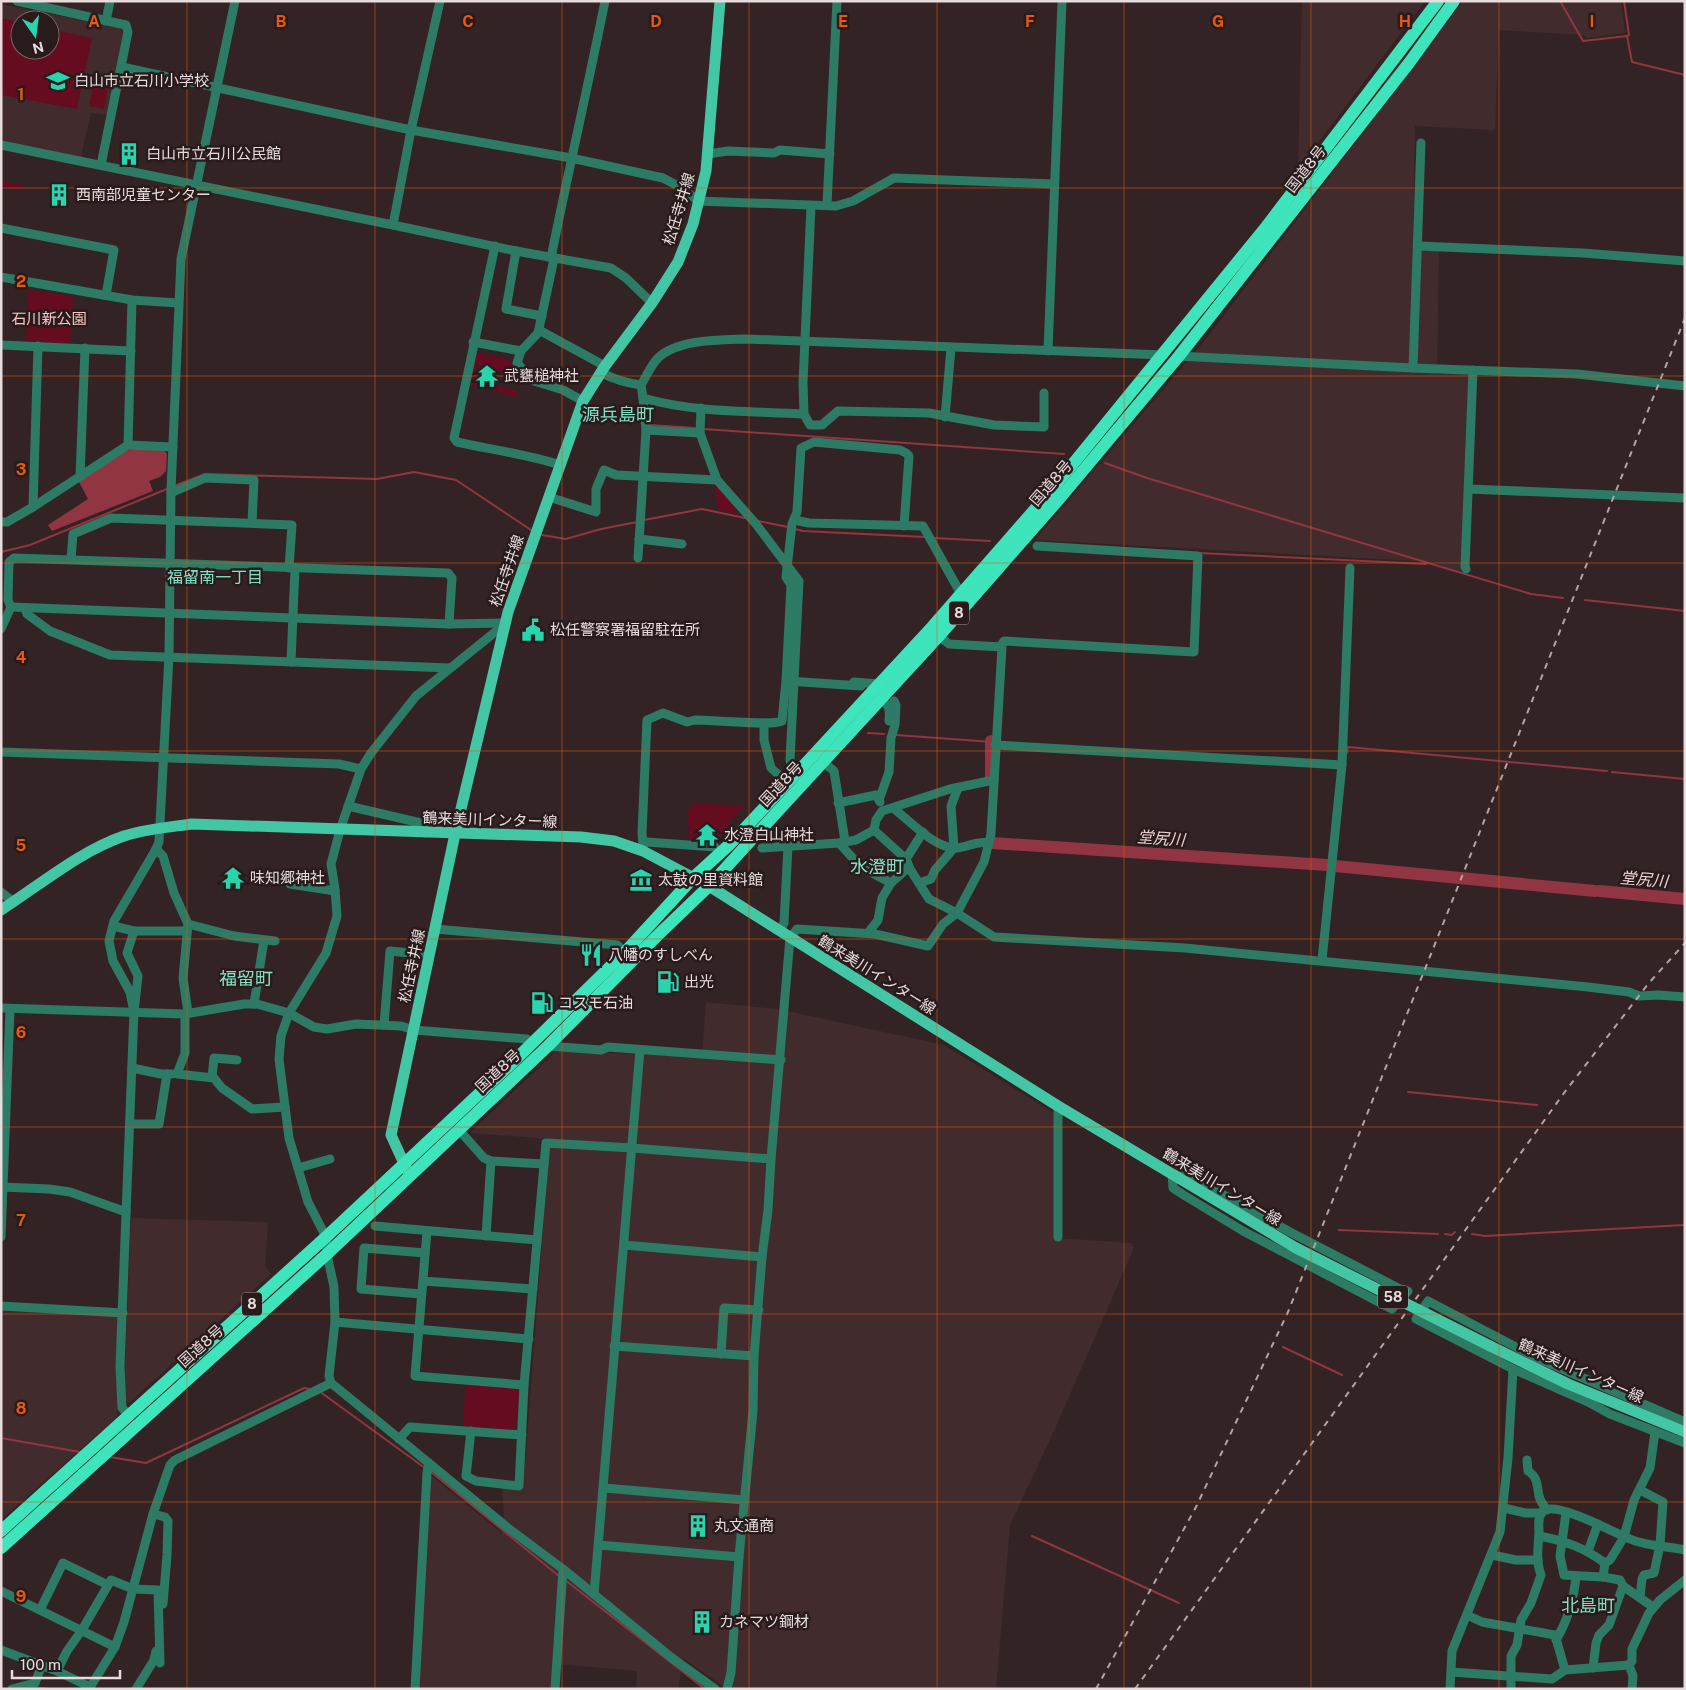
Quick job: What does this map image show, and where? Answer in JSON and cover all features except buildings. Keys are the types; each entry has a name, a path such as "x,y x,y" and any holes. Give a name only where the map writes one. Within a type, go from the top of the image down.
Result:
{"highway":[{"name":"国道8号","path":"1,1531 326,1238 513,1062 625,952 694,877 730,844 961,594 1050,492 1307,175 1438,1"},
{"name":"国道8号","path":"1,1548 327,1254 548,1046 709,886 939,636 1060,498 1179,356 1409,63 1454,1"}],"main road":[{"name":"松任寺井線","path":"410,1176 390,1135 455,834 508,612 583,401 602,369 652,303 678,262 693,224 706,171 720,1"},
{"name":"鶴来美川インター線","path":"1,910 105,844 124,836 160,828 192,824 581,838 640,847 709,886 1058,1106 1296,1248 1568,1384 1685,1432"}],"street":[{"path":"106,20 110,1"},
{"path":"134,1012 130,992 113,961 110,941 113,926 132,888 156,849 160,828 162,759 169,656 171,489 181,260 235,1"},
{"path":"393,225 411,130 440,1"},
{"path":"583,401 562,390 534,381 517,363 521,351 539,330 571,158 586,98 605,1"},
{"path":"827,205 837,1"},
{"path":"1048,351 1062,1"},
{"path":"15,2 126,25 128,32 102,165"},
{"path":"122,67 411,130 571,158 663,178 682,188 698,200 836,206 845,204 894,178 1054,184"},
{"path":"1413,368 1420,143"},
{"path":"1,146 102,165 516,251 610,268 626,278 652,303"},
{"path":"708,154 728,151 774,153 780,150 830,154"},
{"path":"811,206 802,383 804,414 810,425 822,425 838,410 930,413 994,425 1044,427 1044,393"},
{"path":"1,228 114,250 106,295"},
{"path":"495,246 454,438 457,442 532,456 560,465"},
{"path":"1418,246 1685,261"},
{"path":"516,251 506,309 542,316"},
{"path":"1,277 132,300 178,303"},
{"path":"128,445 132,300"},
{"path":"539,330 602,369 610,377 630,384 641,385"},
{"path":"638,558 646,430 641,385 657,359 669,350 689,344 746,339 804,340 951,348 1163,355 1413,368 1578,374 1685,386"},
{"path":"473,342 521,351"},
{"path":"1,345 131,351"},
{"path":"33,507 38,346"},
{"path":"80,477 85,348"},
{"path":"945,417 951,348"},
{"path":"1466,569 1473,370"},
{"path":"643,398 701,408 804,414"},
{"path":"701,408 700,434 718,480 756,524 799,581 790,682 791,779"},
{"path":"646,430 700,434"},
{"path":"787,565 792,526 797,512 801,448 814,442 900,450 906,453 908,456 904,526"},
{"path":"1,522 7,522 33,507 128,445 173,447"},
{"path":"549,497 596,512 596,488 604,470 616,475 718,480"},
{"path":"171,489 205,478 254,480 252,523"},
{"path":"1469,489 1685,498"},
{"path":"71,559 73,534 111,518 292,525 292,662"},
{"path":"792,526 809,523 923,526 961,594"},
{"path":"639,539 682,544"},
{"path":"1000,647 1004,642 1194,652 1198,556 1037,546"},
{"path":"12,607 8,600 8,562 14,558 448,573 452,578 449,624"},
{"path":"1322,960 1342,765 1350,568"},
{"path":"12,607 449,624 506,624"},
{"path":"1,629 12,607"},
{"path":"25,608 27,614 50,631 110,655 450,668"},
{"path":"1,1650 57,1671 90,1688 115,1647 124,1622 153,1514 170,1465 175,1460 327,1385 335,1322 334,1286 327,1254 326,1238 308,1202 289,1138 279,1059 281,1036 289,1014 329,946 337,916 331,864 340,830 362,769 371,753 416,696 506,624"},
{"path":"939,636 949,644 1000,647"},
{"path":"727,1689 731,1673 739,1557 753,1411 754,1356 781,1060 790,938 797,929 868,933 928,946 943,924 956,913 984,862 992,834 995,745 1002,647 1000,647"},
{"path":"815,683 824,678 879,684"},
{"path":"790,682 861,686"},
{"path":"640,847 647,720 664,713 687,722 695,720 778,723 782,721 790,682"},
{"path":"880,699 886,703 890,710 889,730 891,738"},
{"path":"879,800 889,772 891,738 895,725 896,705 894,701"},
{"path":"764,723 764,740 771,768 791,779"},
{"path":"995,745 1342,765"},
{"path":"1,752 339,764 362,769"},
{"path":"823,762 834,771 842,842 860,867 891,883"},
{"path":"762,848 856,840 874,830 876,820 882,811 958,788 994,780"},
{"path":"919,883 931,879 935,870 954,848 951,806 958,788"},
{"path":"838,803 876,795 888,809 907,818 932,841 954,848 982,842 989,843"},
{"path":"348,806 421,823 425,833"},
{"path":"874,830 908,863 929,898 994,937 1185,948 1588,986 1629,992 1639,996 1685,997"},
{"path":"868,933 881,914 881,902 891,883 908,863 922,832"},
{"path":"640,847 647,842 715,847"},
{"path":"780,930 784,923 788,846"},
{"path":"156,849 163,856 187,928 183,978 187,1014 185,1053 177,1074"},
{"path":"290,884 335,891"},
{"path":"1,892 14,902"},
{"path":"113,926 134,931 187,928 275,941"},
{"path":"435,929 617,945 625,952"},
{"path":"129,1415 122,1408 120,1386 134,1012 138,976 127,953 134,931"},
{"path":"254,1004 264,940"},
{"path":"384,1026 390,951 429,955"},
{"path":"1,1237 6,1008 187,1014 214,1008 254,1004 289,1014 314,1027 328,1029 356,1024 400,1026 414,1030 527,1038"},
{"path":"562,1041 640,1050 781,1060"},
{"path":"548,1046 601,1050 608,1047"},
{"path":"594,1594 640,1050"},
{"path":"212,1077 214,1058 237,1060"},
{"path":"132,1068 167,1074 212,1077 222,1088 252,1109 285,1106"},
{"path":"130,1124 159,1124 167,1074"},
{"path":"1058,1106 1058,1237"},
{"path":"459,1130 484,1158 491,1161 544,1164"},
{"path":"471,1431 466,1476 476,1481 518,1486 524,1385 530,1339 532,1289 546,1143 771,1159"},
{"path":"298,1168 330,1159"},
{"path":"486,1236 491,1161"},
{"path":"1172,1174 1188,1175 1290,1232 1408,1291 1392,1309 1243,1231 1182,1194 1173,1188 1172,1174"},
{"path":"2,1188 49,1189 70,1192 126,1212"},
{"path":"375,1226 537,1240"},
{"path":"427,1231 415,1376 524,1385"},
{"path":"624,1246 762,1257"},
{"path":"422,1294 361,1289 364,1248 425,1253"},
{"path":"423,1281 532,1289"},
{"path":"1685,1422 1545,1362 1428,1301 1416,1319 1513,1369 1590,1403 1610,1414 1685,1442"},
{"path":"1,1306 123,1313"},
{"path":"721,1354 724,1308 759,1310"},
{"path":"335,1322 530,1339"},
{"path":"614,1346 754,1356"},
{"path":"1450,1689 1452,1651 1500,1532 1504,1508 1513,1369"},
{"path":"327,1385 399,1439 428,1468 508,1528 562,1576 594,1594 672,1658 715,1689"},
{"path":"399,1439 410,1427 522,1435"},
{"path":"1603,1577 1605,1563 1613,1555 1624,1537 1631,1510 1650,1468 1655,1432"},
{"path":"1527,1460 1528,1471 1534,1474 1538,1484 1544,1512"},
{"path":"415,1689 428,1468"},
{"path":"604,1488 744,1500"},
{"path":"1640,1490 1663,1502 1660,1545 1654,1573 1644,1575 1640,1598"},
{"path":"1504,1508 1526,1513 1544,1512"},
{"path":"1511,1689 1511,1656 1517,1645 1520,1620 1531,1603 1541,1575 1538,1566 1539,1517 1544,1512 1551,1508 1598,1524 1624,1537 1650,1545 1685,1550"},
{"path":"1566,1513 1560,1556 1564,1576 1603,1577 1620,1580 1624,1586 1653,1607"},
{"path":"136,1689 154,1660 162,1628 168,1521 165,1517 153,1514"},
{"path":"1588,1551 1598,1524"},
{"path":"1539,1536 1563,1541 1588,1551 1605,1563"},
{"path":"599,1545 739,1557"},
{"path":"1492,1555 1516,1560 1538,1560"},
{"path":"40,1610 63,1563 108,1585"},
{"path":"555,1689 562,1576"},
{"path":"1556,1640 1569,1612 1575,1592 1576,1576"},
{"path":"57,1671 67,1651 82,1630 111,1580 133,1589 158,1590 160,1663"},
{"path":"1629,1665 1632,1661 1632,1648 1649,1613 1653,1607 1685,1580"},
{"path":"1593,1668 1596,1643 1599,1635 1609,1625 1624,1586"},
{"path":"1,1591 115,1647"},
{"path":"1467,1615 1482,1622 1555,1635 1565,1670"},
{"path":"12,1689 35,1683 42,1665"},
{"path":"1451,1672 1552,1679 1565,1670 1629,1665"},
{"path":"1629,1665 1633,1676 1632,1689"}],"shaded area":[{"path":"1302,1 1425,1 1298,169"},
{"path":"1463,1 1621,1 1625,33 1587,38 1583,35 1499,30 1495,130 1415,126 1413,251 1439,251 1437,374 1470,374 1461,574 1433,562 1035,540 1206,339"},
{"name":"白山市立石川小学校","path":"1,4 31,10 10,10 10,60 60,60 60,16 120,28 124,35 107,115 91,113 81,157 1,141"},
{"path":"135,449 164,450 167,454 166,471 160,477 149,481 153,491 52,531 48,525 88,499 79,482 125,451"},
{"path":"706,1002 778,1009 944,1045 1054,1113 1056,1238 1131,1243 1134,1248 1054,1431 1010,1525 996,1689 727,1689 683,1658 678,1689 636,1689 637,1671 557,1664 554,1689 417,1689 429,1474 502,1533 504,1514 502,1487 523,1490 550,1139 470,1133 556,1051 702,1056"},
{"path":"131,1218 268,1222 265,1266 271,1274 130,1402 127,1402 124,1383"},
{"path":"1,1311 116,1316 120,1321 117,1417 1,1520"}],"green space":[{"path":"1,18 10,20 10,60 60,60 60,31 92,38 77,109 1,95"},
{"path":"94,80 109,82 104,109 89,106"},
{"path":"1,181 23,185 22,190 1,187"},
{"name":"石川新公園","path":"28,290 73,296 70,344 26,342"},
{"path":"476,352 510,360 520,378 477,364 474,381 518,390 516,397 469,384"},
{"path":"715,483 740,514 718,510"},
{"path":"695,803 743,806 714,843 689,841 688,810"},
{"path":"466,1384 516,1388 519,1391 516,1427 513,1430 463,1426"}],"waterway":[{"path":"1560,1 1583,41 1627,36"},
{"path":"1624,1 1629,35 1627,36 1632,62 1685,75"},
{"path":"650,425 695,428"},
{"path":"704,429 1064,454"},
{"path":"1105,463 1147,478 1531,594 1563,598"},
{"path":"174,486 205,474 377,479 414,472 456,480 531,530"},
{"path":"1,552 30,545 167,489"},
{"path":"644,520 702,509 745,518"},
{"path":"758,521 788,527"},
{"path":"542,535 566,539 601,529 637,522"},
{"path":"795,529 803,531 925,537"},
{"path":"934,538 990,541"},
{"path":"1199,553 1426,564"},
{"path":"1585,600 1685,611"},
{"path":"868,733 884,734"},
{"path":"896,735 993,742"},
{"name":"堂尻川","path":"991,741 991,778"},
{"path":"1347,753 1348,747 1607,771"},
{"path":"1612,772 1685,779"},
{"name":"堂尻川","path":"992,843 1327,865"},
{"name":"堂尻川","path":"1335,866 1595,891"},
{"name":"堂尻川","path":"1600,891 1685,899"},
{"path":"1408,1092 1537,1105"},
{"path":"1472,1234 1485,1236 1685,1225"},
{"path":"1339,1230 1438,1234"},
{"path":"1445,1234 1452,1235 1455,1232"},
{"path":"1283,1347 1342,1375"},
{"path":"110,1457 146,1463 304,1388 310,1389"},
{"path":"319,1391 425,1468"},
{"path":"1,1438 80,1452"},
{"path":"431,1472 559,1576"},
{"path":"1032,1536 1179,1603"},
{"path":"565,1580 705,1689"},
{"path":"34,1687 49,1689"}],"railway":[{"path":"1096,1689 1196,1507 1288,1312 1685,318"},
{"path":"1135,1689 1564,1093 1648,984 1685,943"}],"place":[{"name":"白山市立石川小学校","path":"58,81"},
{"name":"白山市立石川公民館","path":"129,154"},
{"name":"西南部児童センター","path":"59,195"},
{"name":"武甕槌神社","path":"487,376"},
{"name":"松任警察署福留駐在所","path":"533,630"},
{"name":"水澄白山神社","path":"707,835"},
{"name":"味知郷神社","path":"233,878"},
{"name":"太鼓の里資料館","path":"641,880"},
{"name":"八幡のすしべん","path":"591,955"},
{"name":"出光","path":"668,982"},
{"name":"コスモ石油","path":"542,1003"},
{"name":"丸文通商","path":"698,1526"},
{"name":"カネマツ鋼材","path":"702,1622"}],"district":[{"name":"源兵島町","path":"618,415"},
{"name":"福留南一丁目","path":"215,577"},
{"name":"水澄町","path":"877,867"},
{"name":"福留町","path":"246,979"},
{"name":"北島町","path":"1588,1606"}]}
